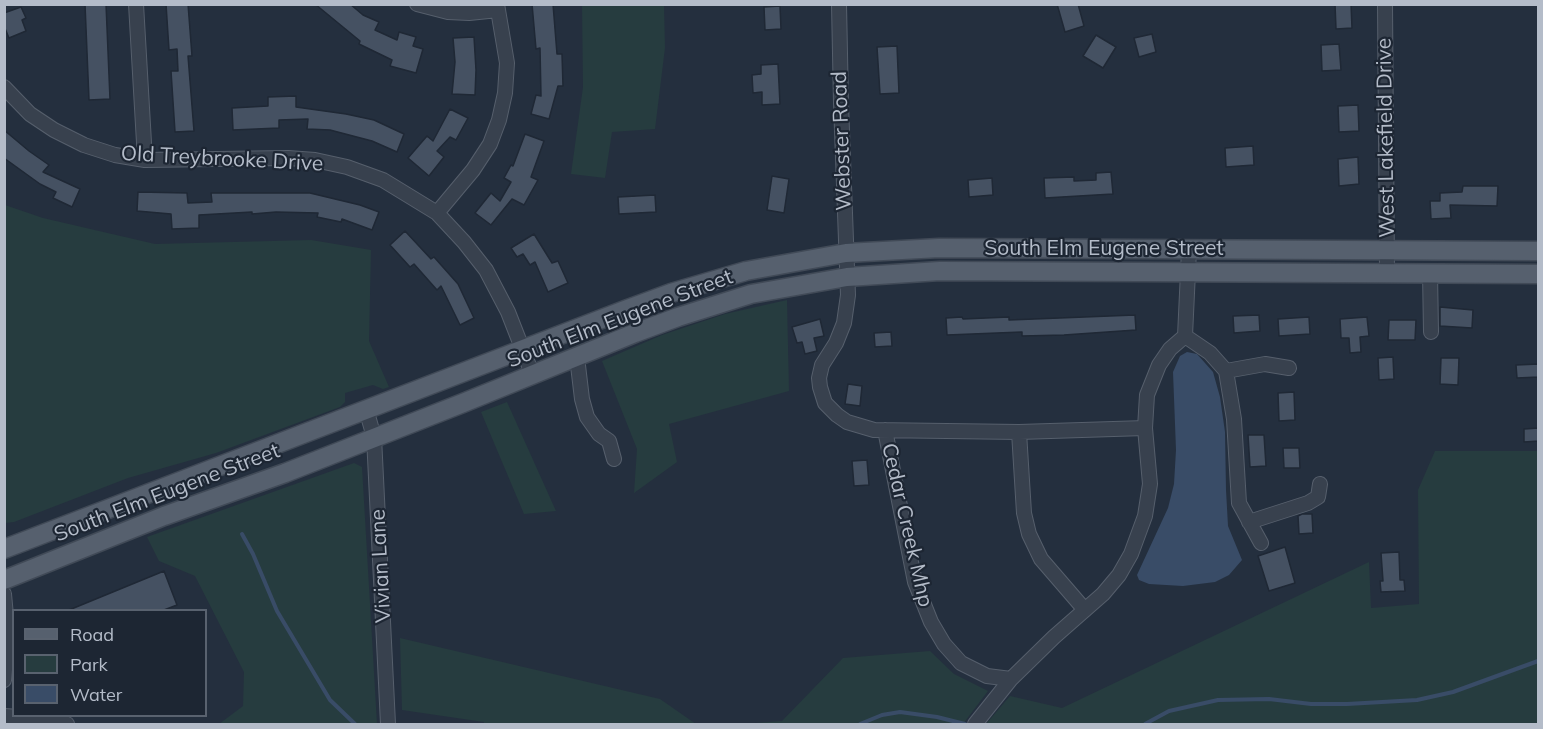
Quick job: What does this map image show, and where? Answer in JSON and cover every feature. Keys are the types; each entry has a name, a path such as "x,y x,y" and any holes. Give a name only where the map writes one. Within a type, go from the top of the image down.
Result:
{"main road":[{"name":"South Elm Eugene Street","path":"4,549 671,293 746,271 846,253 939,248 1539,251"},
{"name":"South Elm Eugene Street","path":"4,580 164,516 276,476 533,376 678,316 751,294 847,277 940,271 1539,274"}],"street":[{"path":"135,4 145,160"},
{"path":"417,4 448,12 469,13 498,7 507,63 500,120 490,144 473,170 437,213"},
{"name":"Webster Road","path":"839,4 847,277"},
{"name":"West Lakefield Drive","path":"1385,4 1387,272"},
{"name":"Old Treybrooke Drive","path":"4,87 30,114 54,130 84,145 115,155 145,160 288,158 315,160 347,167 383,180 437,213 486,270 508,312 533,376"},
{"path":"975,724 1011,680 1103,594 1119,575 1131,554 1147,508 1150,484 1145,428 1146,402 1153,376 1166,354 1185,336 1190,250"},
{"path":"1430,273 1431,332"},
{"name":"Cedar Creek Mhp","path":"847,277 848,295 844,323 836,343 822,365 820,387 825,403 837,415 863,428 885,430 1019,432 1145,428"},
{"path":"1185,336 1210,352 1226,371 1234,419 1239,503 1261,543"},
{"path":"577,357 582,399 587,417 599,434 609,441 614,459"},
{"path":"1226,371 1265,364 1289,368"},
{"name":"Vivian Lane","path":"366,409 374,437 388,724"},
{"name":"Cedar Creek Mhp","path":"885,430 915,582 930,622 944,644 961,663 987,676 1011,680"},
{"path":"1019,432 1024,513 1029,534 1041,559 1085,610"},
{"path":"1249,522 1308,503 1318,497 1320,484"},
{"path":"4,594 8,637 4,680"},
{"path":"20,717 52,719 67,724"}],"green space":[{"path":"582,5 664,5 665,48 655,129 612,132 605,178 571,174 583,87"},
{"path":"5,205 43,218 155,244 311,240 371,250 369,341 389,387 383,389 373,385 345,393 345,402 340,407 216,453 128,478 14,522 5,523"},
{"path":"787,300 789,391 669,424 677,462 634,493 637,449 602,361 662,335 725,314"},
{"path":"507,402 556,511 524,514 481,412"},
{"path":"1435,451 1538,451 1538,724 986,724 1010,696 1062,708 1369,562 1371,608 1419,604 1418,490"},
{"path":"354,463 362,467 377,724 219,724 243,706 244,672 195,576 159,561 147,537"},
{"path":"400,638 660,699 696,724 484,724 484,722 402,710"},
{"path":"930,651 954,674 988,691 963,724 742,724 782,721 843,658"}],"water":[{"path":"1187,352 1197,354 1213,372 1220,397 1225,432 1228,526 1242,560 1229,575 1215,582 1183,586 1149,584 1139,580 1137,575 1168,508 1174,484 1176,450 1173,372 1180,356"}],"building":[{"path":"85,4 106,4 110,99 89,100"},
{"path":"166,4 188,4 192,56 188,56 194,131 175,132 171,71 178,71 177,49 169,50"},
{"path":"315,4 350,4 363,15 379,22 375,30 397,40 399,32 416,37 413,46 423,49 416,73 390,66 392,60 359,44 360,41"},
{"path":"532,4 553,4 557,54 562,54 563,86 558,86 549,119 531,114 536,95 541,96 540,48 536,49"},
{"path":"1057,4 1078,4 1084,26 1065,32"},
{"path":"1335,4 1351,4 1352,28 1336,29"},
{"path":"780,6 781,29 765,30 764,7"},
{"path":"21,7 26,18 22,20 26,31 9,38 4,26 4,13"},
{"path":"1152,34 1156,52 1139,57 1134,38"},
{"path":"1096,35 1116,47 1103,68 1083,56"},
{"path":"474,37 475,95 452,94 455,62 453,38"},
{"path":"1339,44 1341,70 1322,71 1321,45"},
{"path":"897,46 899,93 880,94 877,47"},
{"path":"778,64 780,104 762,105 762,92 753,93 752,75 761,74 761,65"},
{"path":"296,96 296,107 374,120 404,134 397,152 372,141 330,130 307,129 308,119 279,120 279,128 233,130 232,108 268,106 268,97"},
{"path":"1358,105 1359,131 1339,132 1338,106"},
{"path":"450,109 468,118 456,140 450,137 437,151 444,157 429,176 408,158 427,136 433,141"},
{"path":"4,130 49,165 43,172 80,189 72,207 53,198 56,192 40,184 4,158"},
{"path":"525,134 544,141 531,177 538,180 524,205 512,199 491,225 475,213 491,193 500,201 511,182 504,178 511,165 513,166"},
{"path":"1253,146 1254,165 1226,167 1225,148"},
{"path":"1358,157 1359,184 1339,186 1338,159"},
{"path":"1111,172 1113,194 1045,198 1044,178 1074,177 1074,181 1096,180 1096,173"},
{"path":"772,176 789,179 784,213 767,210"},
{"path":"992,178 993,195 969,197 968,180"},
{"path":"1463,186 1498,186 1497,206 1450,205 1451,218 1431,219 1430,201 1440,201 1440,193 1462,192"},
{"path":"138,192 187,193 188,203 212,202 211,193 310,193 379,212 372,230 342,219 341,222 317,217 318,213 276,212 199,215 199,228 172,229 171,214 137,211"},
{"path":"655,195 656,212 619,214 618,197"},
{"path":"405,231 431,259 434,257 458,284 474,318 460,325 441,286 437,290 414,264 410,267 390,245"},
{"path":"534,234 552,263 558,261 568,283 548,292 535,262 530,265 523,254 517,257 511,248"},
{"path":"1440,307 1473,310 1472,328 1440,326"},
{"path":"1135,315 1136,330 1064,335 1022,336 1022,332 947,335 946,318 1009,317 1009,320"},
{"path":"1259,315 1260,331 1234,333 1233,316"},
{"path":"1309,317 1310,334 1279,336 1278,319"},
{"path":"1367,317 1369,336 1360,337 1361,352 1350,353 1349,338 1341,338 1340,319"},
{"path":"820,319 824,336 814,338 817,351 805,354 802,342 797,343 792,327"},
{"path":"1389,320 1416,320 1415,340 1388,340"},
{"path":"891,332 892,346 875,347 874,333"},
{"path":"1393,357 1394,379 1379,380 1378,358"},
{"path":"1441,358 1459,358 1458,385 1440,384"},
{"path":"1539,364 1539,377 1517,378 1516,365"},
{"path":"848,384 862,386 860,406 845,404"},
{"path":"1294,392 1295,420 1279,421 1278,393"},
{"path":"1539,428 1539,441 1524,442 1524,429"},
{"path":"1248,435 1264,435 1266,466 1250,467"},
{"path":"1283,448 1299,448 1300,468 1284,468"},
{"path":"867,460 869,485 854,486 852,461"},
{"path":"1312,514 1313,533 1299,534 1298,516"},
{"path":"1285,547 1295,583 1269,591 1258,556"},
{"path":"1399,552 1400,580 1404,580 1405,591 1381,592 1380,581 1383,581 1381,553"},
{"path":"164,571 177,605 167,609 71,609"}],"waterway":[{"path":"242,534 277,611 330,700 355,724"},
{"path":"1145,724 1169,711 1218,700 1269,699 1311,704 1417,700 1453,692 1538,661"},
{"path":"860,724 882,715 900,712 937,717 965,724"}]}
